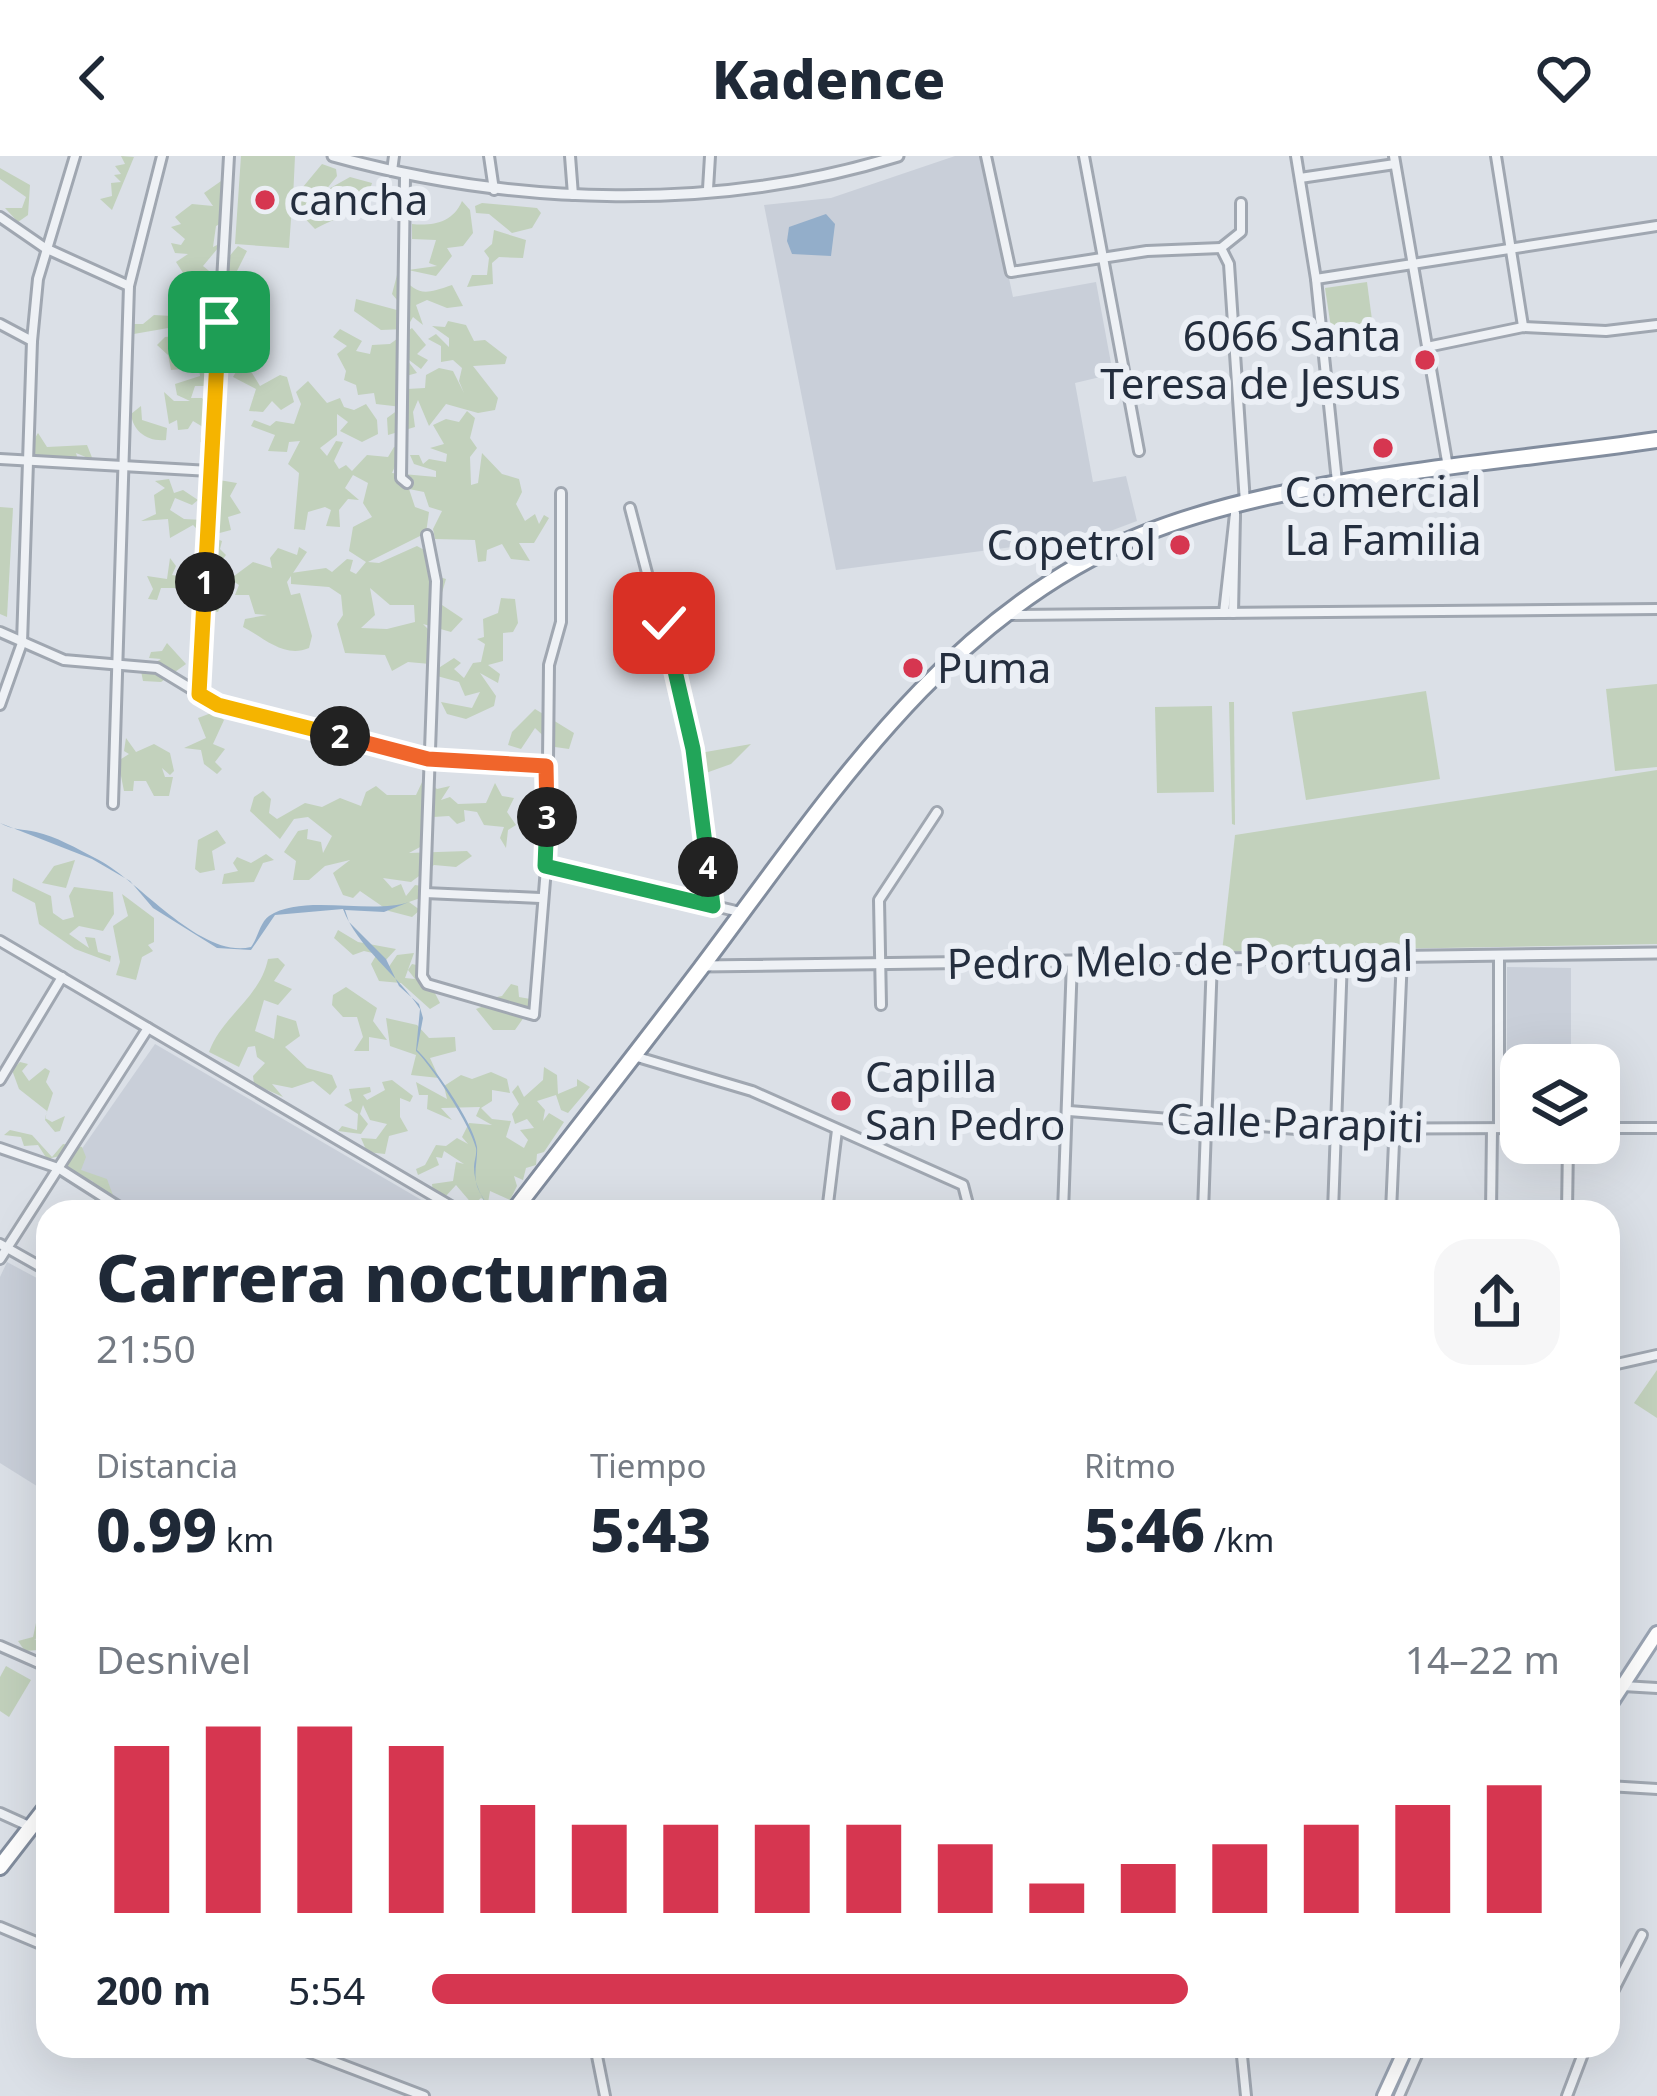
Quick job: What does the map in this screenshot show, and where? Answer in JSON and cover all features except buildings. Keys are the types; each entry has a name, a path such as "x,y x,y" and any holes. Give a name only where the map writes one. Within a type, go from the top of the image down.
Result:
{"highway":[{"path":"521,1200 891,722 1003,615 1116,546 1237,512 1338,487 1657,440"},
{"path":"0,1867 36,1821"}],"main road":[{"path":"1620,1690 1657,1633"},
{"path":"1384,2096 1401,2058"}],"street":[{"path":"113,804 129,286 162,156"},
{"path":"199,694 229,156"},
{"path":"333,156 405,176 495,192 573,195 811,182 898,156"},
{"path":"392,171 394,156"},
{"path":"489,156 495,192"},
{"path":"570,156 573,195"},
{"path":"708,189 710,156"},
{"path":"851,156 855,170"},
{"path":"986,156 1011,272 1196,245 1221,248 1241,232 1241,203"},
{"path":"1084,156 1139,451"},
{"path":"1296,156 1316,279 1338,487"},
{"path":"1496,156 1523,327"},
{"path":"0,705 22,644 32,341 45,248 72,157"},
{"path":"1300,178 1395,160 1449,469"},
{"path":"405,176 400,412 401,478 407,483"},
{"path":"0,218 45,248 129,286"},
{"path":"1316,279 1657,226"},
{"path":"1221,248 1229,263 1239,520 1228,613"},
{"path":"0,324 32,341"},
{"path":"1427,347 1523,327 1606,331 1657,325"},
{"path":"0,459 210,471"},
{"path":"428,535 436,581 422,976 427,984 532,1015 545,866 549,665 561,622 561,493"},
{"path":"630,508 693,749 713,906"},
{"path":"1003,615 1657,609"},
{"path":"0,632 64,660 158,668 218,705 428,759 546,766"},
{"path":"881,1005 879,899 937,812"},
{"path":"545,866 741,913"},
{"path":"425,892 540,898"},
{"path":"0,941 441,1200"},
{"name":"Pedro Melo de Portugal","path":"702,966 1657,953"},
{"path":"1492,1200 1499,956"},
{"path":"1392,1200 1402,957"},
{"path":"1333,1200 1342,958"},
{"path":"1203,1200 1212,959"},
{"path":"1064,1200 1072,961"},
{"path":"0,1080 62,977"},
{"path":"0,1259 4,1245 148,1028"},
{"path":"632,1056 752,1091 963,1185 967,1200"},
{"name":"Calle Parapiti","path":"1069,1111 1336,1130 1500,1129"},
{"path":"1620,1128 1657,1128"},
{"path":"828,1200 837,1130"},
{"path":"0,1148 58,1168 109,1200"},
{"path":"1567,1200 1568,1164"},
{"path":"4,1245 36,1263"},
{"path":"1620,1363 1657,1355"},
{"path":"0,1646 36,1662"},
{"path":"1623,1686 1657,1688"},
{"path":"1620,1787 1657,1789"},
{"path":"0,1813 31,1827"},
{"path":"0,1927 36,1942"},
{"path":"1620,1977 1642,1935"},
{"path":"324,2058 424,2096"},
{"path":"597,2058 604,2096"},
{"path":"1242,2058 1246,2096"},
{"path":"1399,2096 1416,2058"},
{"path":"1567,2096 1581,2058"}],"shaded area":[{"path":"955,156 983,156 1013,297 1096,282 1113,374 1075,383 1093,482 1126,476 1137,521 1097,536 836,570 764,205 831,198"},
{"path":"1507,967 1571,968 1571,1044 1507,1044"},
{"path":"155,1044 422,1200 113,1200 67,1170"},
{"path":"7,1262 36,1278 36,1486 0,1463 0,1277"}],"green space":[{"path":"121,156 134,157 112,210 100,199 112,196 111,183 121,182 114,175 121,174 115,166 125,164"},
{"name":"cancha","path":"241,156 295,156 293,199 322,164 336,169 337,176 325,191 350,177 372,183 357,207 315,229 292,205 289,248 235,244"},
{"path":"0,168 30,185 28,215 18,222 5,208 22,208 26,197 0,179"},
{"path":"224,179 226,218 216,226 213,247 223,242 203,266 214,275 213,293 186,295 189,287 201,290 201,276 187,279 176,262 188,254 175,253 171,243 181,245 185,239 171,227 181,224 175,217 192,204 213,206 204,193"},
{"path":"462,201 470,210 473,233 463,246 447,248 452,256 436,276 408,270 437,266 429,263 436,240 412,239 412,224 441,222"},
{"path":"475,206 537,208 541,213 532,228 512,233 489,214 476,213"},
{"path":"494,230 526,240 523,258 499,257 492,263 493,284 467,287 472,275 487,275 489,258 484,251 492,244"},
{"path":"238,246 247,251 236,273 238,292 228,296 227,259"},
{"path":"397,275 422,291 452,285 463,306 447,308 427,300 416,305 423,325 413,317 406,329 381,330 354,311 356,299 408,313 392,294"},
{"path":"1367,282 1374,335 1333,341 1325,288"},
{"path":"248,300 256,327 245,344 237,338 224,370 218,354 226,346 221,334 235,330 229,313 222,322 224,304"},
{"path":"192,314 202,319 196,326 201,334 210,326 219,331 213,345 194,342 185,350 192,354 182,369 171,370 168,355 157,345 165,337 176,336 182,318"},
{"path":"154,315 172,316 174,327 128,335 129,324 143,324"},
{"path":"448,321 466,325 474,341 485,340 507,357 505,364 473,366 498,398 495,410 478,413 446,404 429,426 418,400 413,412 415,427 388,435 387,418 402,407 376,404 374,393 358,395 356,385 344,380 346,371 337,354 347,346 333,337 340,329 362,341 356,351 370,354 372,345 390,344 412,328 426,345 417,354 428,360 421,369 405,357 417,373 406,376 407,389 425,388 426,375 439,368 453,371 464,393 459,381 462,368 453,360 441,362 441,346 428,339 436,334 449,347 449,338 432,326 445,327"},
{"path":"191,364 213,366 205,386 195,386 191,398 202,398 210,407 205,414 210,418 204,421 211,424 211,436 205,443 200,442 203,427 193,421 188,429 178,430 177,420 169,424 164,392 174,401 190,401 177,395 175,384 200,376 199,370 186,371"},
{"path":"237,370 252,373 260,386 280,375 287,377 294,402 281,410 272,401 263,412 249,411 256,389 233,377"},
{"path":"308,381 327,403 340,398 344,407 354,410 366,404 377,420 378,434 362,442 340,431 348,422 337,414 337,435 320,448 327,456 336,441 343,442 334,461 339,469 346,465 352,471 367,455 388,457 394,447 403,449 392,473 436,477 436,471 414,464 410,455 419,455 423,464 429,459 446,462 447,454 430,448 444,444 433,425 446,419 459,422 467,411 475,418 470,438 477,448 470,457 471,485 478,483 482,453 502,474 519,479 522,492 516,504 525,521 535,514 539,524 544,515 549,518 534,543 519,543 530,561 511,559 502,544 487,550 486,561 478,562 475,540 435,539 433,529 442,511 429,507 424,492 409,489 415,507 429,512 426,533 368,562 379,563 417,546 426,551 436,576 446,579 439,603 463,619 451,632 423,624 433,634 430,643 438,649 430,664 408,662 392,671 385,655 345,653 337,624 343,615 341,595 329,587 291,584 291,573 326,568 332,572 347,559 353,560 350,571 356,574 366,562 349,551 353,527 372,517 363,503 368,483 353,475 345,488 359,500 348,499 339,510 340,527 326,526 331,510 325,507 308,512 305,530 294,529 299,473 288,464 300,441 289,442 287,452 268,451 275,435 251,426 254,420 270,426 276,421 294,424 301,404 296,392","holes":["370,588 390,605 414,605 415,622 387,629 361,628 375,615"]},
{"path":"141,406 142,420 167,428 166,440 138,430 131,414"},
{"path":"38,433 47,447 87,445 93,460 76,453 78,460 39,460 29,448"},
{"path":"169,479 174,493 183,490 198,500 192,505 175,498 170,510 184,519 203,520 202,534 193,525 170,538 168,519 141,521 156,514 154,495 165,488 155,481"},
{"path":"219,480 237,483 230,496 241,513 228,517 231,530 212,535 214,485"},
{"path":"0,507 13,508 7,617 0,614"},
{"path":"212,537 222,541 220,549 226,555 220,563 229,585 218,612 206,609 205,587 197,589 188,559 199,556 197,543"},
{"path":"299,547 307,552 287,582 291,595 300,593 312,636 309,648 291,651 243,627 245,619 267,615 255,614 249,595 235,595 239,585 230,579 253,562 272,568 270,558 278,548 297,555"},
{"path":"170,558 176,566 172,575 193,578 182,579 177,588 161,588 157,600 148,599 153,589 147,576 167,579"},
{"path":"501,598 515,599 518,623 513,632 503,633 503,661 488,665 500,674 498,683 480,673 496,696 494,706 466,719 447,714 441,702 472,708 480,692 465,696 459,682 437,676 437,669 454,658 461,663 454,669 464,678 473,663 481,662 485,644 477,639 484,637 483,619 498,613"},
{"path":"167,643 186,664 161,682 143,681 141,671 161,659 149,658 151,652 162,651"},
{"path":"1657,684 1657,767 1615,771 1606,689"},
{"path":"1426,691 1440,779 1306,800 1292,712"},
{"path":"1229,702 1234,702 1235,825 1232,824"},
{"path":"1212,706 1214,792 1157,793 1155,707"},
{"path":"535,709 574,733 569,749 555,747 535,728 521,749 508,745 512,732"},
{"path":"214,712 224,720 213,744 225,749 215,762 222,769 217,774 204,764 201,750 184,748 206,738 198,718"},
{"path":"126,738 136,752 154,744 170,753 174,771 170,775 162,768 165,777 173,777 169,796 154,796 146,781 134,781 133,791 124,791 118,761 129,754 124,751"},
{"path":"751,744 731,764 703,774 700,753"},
{"path":"1657,770 1657,944 1222,952 1235,835"},
{"path":"424,778 437,789 450,786 441,800 450,797 458,804 486,803 495,783 502,796 514,798 507,812 516,825 508,830 506,848 500,838 504,827 484,825 477,812 464,810 465,821 457,824 449,816 433,817 431,810 422,846 409,853 467,851 472,856 456,867 434,865 411,882 383,878 392,888 401,884 406,896 415,885 422,886 423,897 409,902 420,910 412,917 389,911 360,891 353,898 343,895 333,873 350,860 325,866 309,880 293,880 296,861 284,852 298,831 308,829 307,839 321,842 323,853 332,836 308,817 294,819 280,839 250,811 254,797 263,791 271,799 269,813 277,819 305,803 322,807 340,798 361,806 366,792 376,786 387,795 416,795"},
{"path":"217,830 226,843 212,851 215,870 200,873 195,869 198,840"},
{"path":"266,854 274,860 263,863 254,882 222,884 224,874 238,871 233,863 237,857 251,863"},
{"path":"75,860 66,888 42,883 54,866"},
{"path":"13,878 51,896 53,913 63,920 74,917 69,896 74,887 113,892 114,914 103,931 79,926 69,934 89,948 85,937 95,938 98,952 111,956 110,962 75,949 39,924 35,903 12,891"},
{"path":"122,894 154,918 154,942 148,945 153,951 142,957 136,980 116,975 120,962 113,926 128,916"},
{"path":"338,930 358,942 396,949 384,962 388,968 397,955 414,953 405,978 415,979 408,970 412,964 421,966 440,1003 430,1009 401,983 379,981 371,964 377,954 353,955 334,938"},
{"path":"278,958 285,965 274,981 292,989 278,1005 264,1000 255,1031 274,1039 277,1015 296,1021 300,1036 285,1047 307,1068 332,1075 337,1087 330,1095 313,1081 292,1088 272,1084 283,1097 254,1084 253,1076 265,1063 257,1057 255,1046 248,1047 239,1067 209,1052 257,985 268,959"},
{"path":"511,984 518,986 519,997 536,1000 515,1030 493,1030 476,1009 486,1005 513,1014 487,999 502,996"},
{"path":"346,987 377,1008 373,1021 387,1040 369,1037 369,1051 354,1051 363,1037 357,1017 343,1017 332,1005 333,995"},
{"path":"386,1018 417,1025 429,1038 455,1037 456,1051 430,1058 439,1078 411,1075 416,1055 390,1046"},
{"path":"20,1062 28,1064 22,1071 29,1081 45,1068 50,1071 46,1082 53,1093 47,1111 19,1089 12,1070"},
{"path":"544,1067 557,1075 558,1094 577,1086 577,1079 590,1087 568,1113 561,1110 556,1095 537,1101 545,1110 543,1121 549,1113 564,1122 544,1152 537,1154 536,1165 526,1168 523,1180 514,1176 517,1186 510,1200 490,1191 488,1200 469,1200 456,1185 445,1197 433,1193 432,1184 453,1181 456,1162 464,1164 444,1151 442,1158 436,1157 439,1165 418,1175 416,1169 425,1165 436,1145 446,1146 457,1138 468,1144 462,1137 469,1123 492,1125 476,1116 480,1107 441,1108 452,1120 427,1109 428,1095 419,1095 416,1082 447,1099 444,1086 461,1075 472,1079 491,1072 507,1079 510,1093 492,1090 492,1101 481,1108 492,1119 511,1121 506,1137 524,1148 528,1140 520,1130 534,1128 527,1119 515,1124 512,1114 519,1104 512,1092 518,1085 524,1097 543,1080"},
{"path":"392,1080 413,1096 410,1102 400,1098 400,1117 408,1131 389,1136 385,1154 367,1152 361,1138 376,1139 387,1124 370,1120 363,1105 360,1114 368,1124 361,1134 338,1131 342,1126 357,1130 358,1114 344,1105 352,1101 349,1089 370,1087 371,1092 363,1095 367,1100 385,1090 382,1082"},
{"path":"65,1116 60,1131 55,1132 45,1118 52,1122"},
{"path":"10,1130 32,1135 52,1157 63,1144 82,1147 86,1157 81,1170 107,1179 114,1198 95,1200 93,1181 72,1176 60,1156 47,1159 38,1145 24,1146 21,1137 4,1135"},
{"path":"1657,1370 1657,1418 1634,1403"},
{"path":"36,1623 36,1650 25,1651 18,1641 33,1637"},
{"path":"6,1666 31,1680 9,1717 0,1711 0,1677"}],"water":[{"path":"826,214 835,224 831,256 792,254 789,227"},
{"path":"13,828 59,840 95,858 125,878 92,859"},
{"path":"133,884 190,930 231,947 251,947 266,919 283,909 409,902 384,912 345,910 349,921 343,909 275,915 251,950 217,948 153,908"},
{"path":"349,922 386,959 396,979 368,949"},
{"path":"412,997 419,1004 423,1018 417,1050 469,1124 477,1147 476,1181 473,1138 416,1051 420,1009"}],"place":[{"name":"cancha","path":"265,200"},
{"name":"6066 Santa Teresa de Jesus","path":"1425,360"},
{"name":"Comercial La Familia","path":"1383,448"},
{"name":"Copetrol","path":"1180,545"},
{"name":"Puma","path":"913,668"},
{"name":"Capilla San Pedro","path":"841,1101"}],"route":[{"path":"219,322 199,694 206,700 428,759 546,766 545,866 713,906 693,749 664,623"}]}
